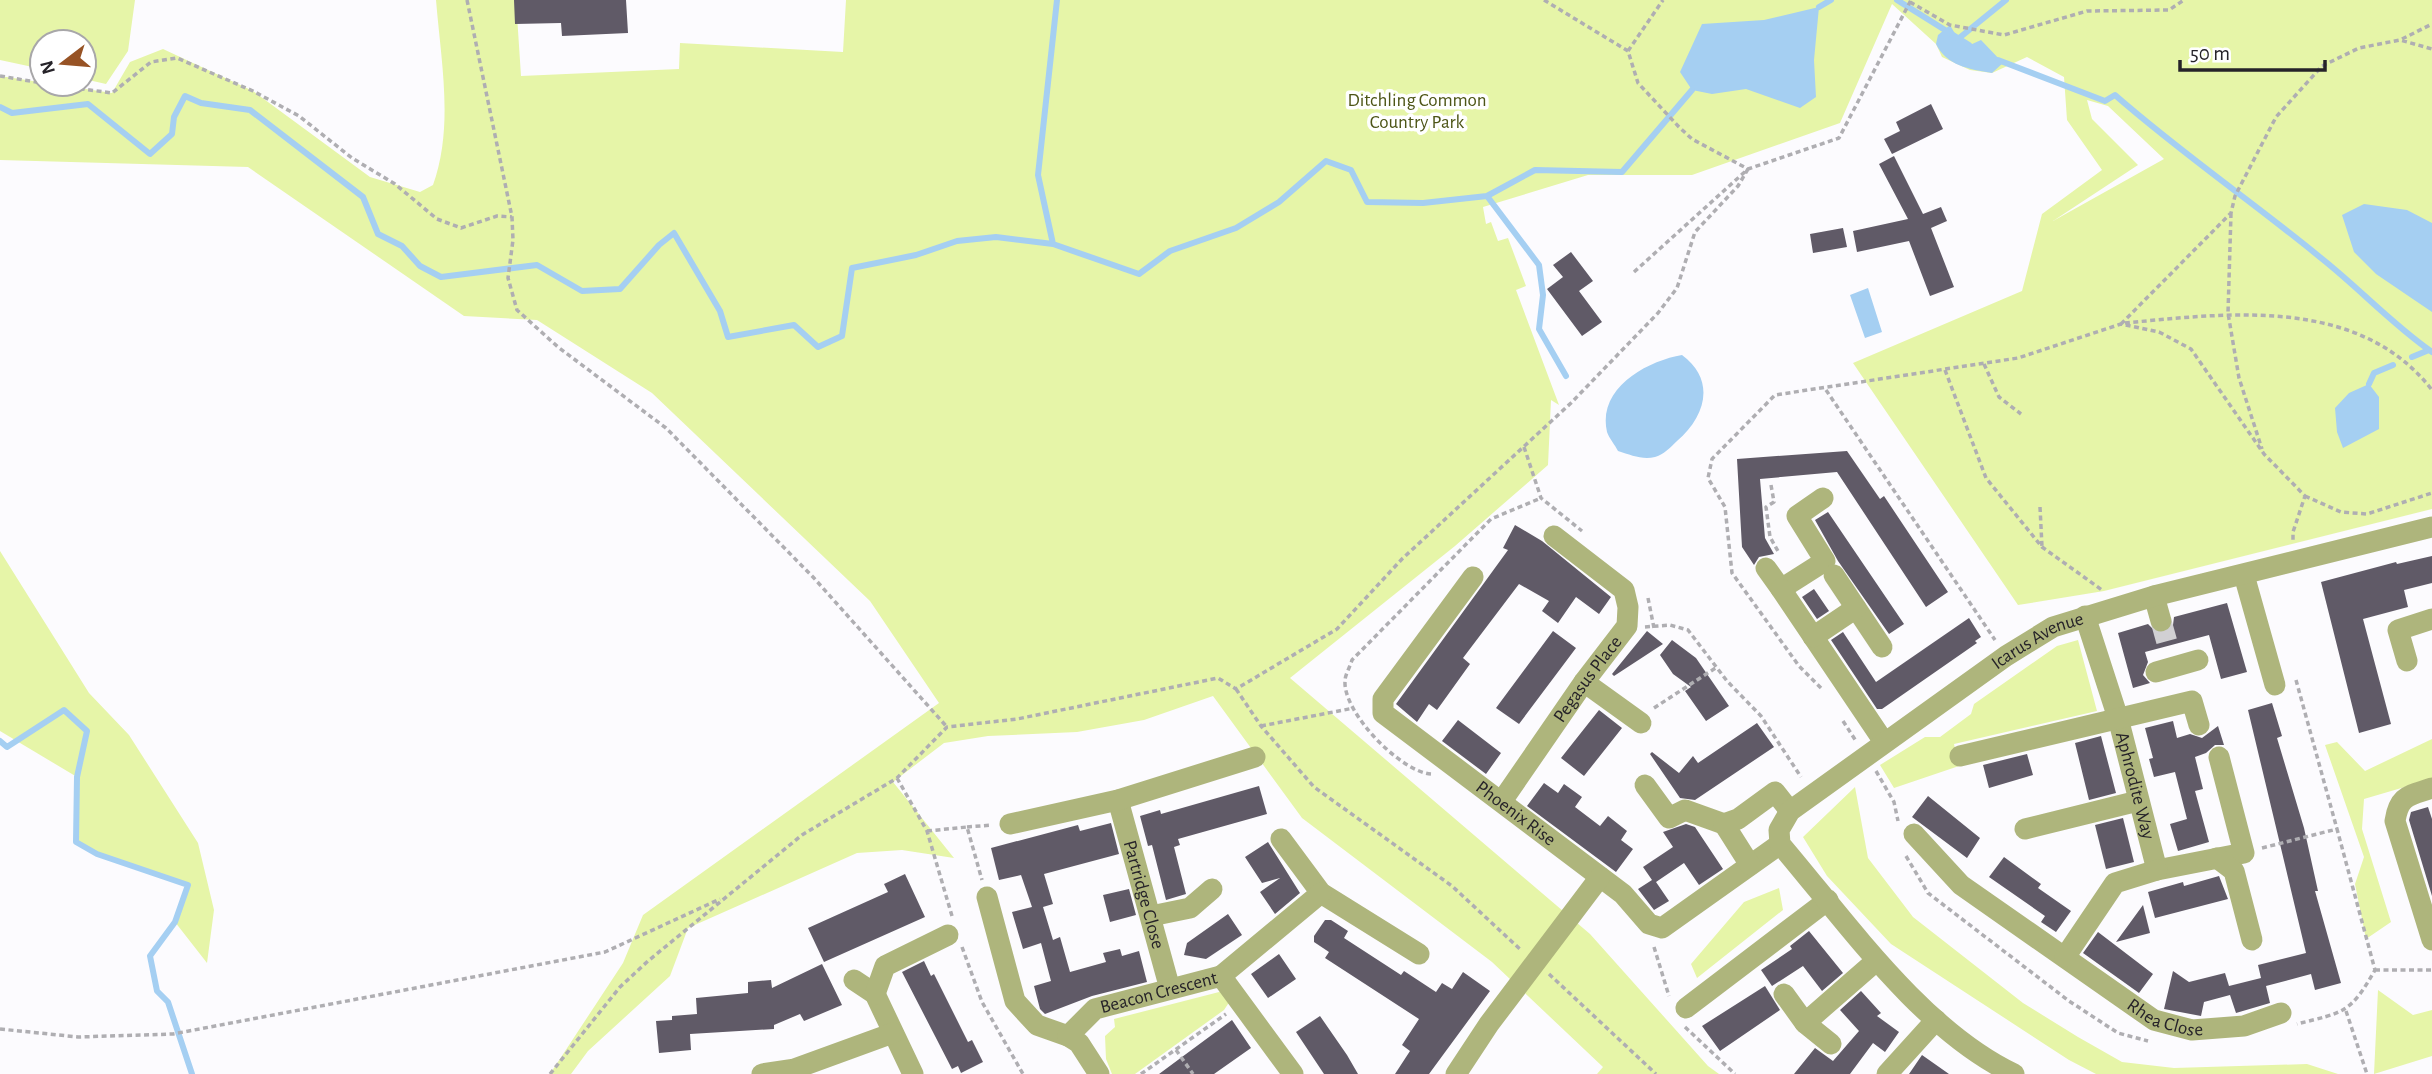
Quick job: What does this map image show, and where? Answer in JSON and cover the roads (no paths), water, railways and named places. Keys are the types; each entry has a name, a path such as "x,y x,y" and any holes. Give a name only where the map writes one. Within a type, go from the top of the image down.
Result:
{"street":[{"path":"1781,589 1825,561 1797,516 1824,498"},
{"name":"Icarus Avenue","path":"1790,811 2006,656 2053,627 2085,615 2432,527"},
{"name":"Pegasus Place","path":"1502,801 1584,682 1628,626 1628,607 1623,590 1555,536"},
{"path":"1766,568 1884,742"},
{"path":"1834,575 1882,647"},
{"path":"2244,575 2275,685"},
{"name":"Phoenix Rise","path":"1473,577 1383,699 1383,713 1623,894 1650,924 1662,928 1780,844"},
{"path":"2154,597 2161,621"},
{"path":"1813,637 1856,608"},
{"name":"Aphrodite Way","path":"2085,615 2118,718 2157,870"},
{"path":"2407,661 2398,630 2432,620"},
{"path":"2165,662 2198,660"},
{"path":"1584,682 1638,721"},
{"path":"1960,756 2192,701 2199,725"},
{"path":"1010,824 1118,800 1255,757"},
{"path":"2065,957 2115,883 2157,870 2244,853 2219,757"},
{"path":"1646,785 1669,818 1685,810 1724,824 1750,864"},
{"path":"2432,788 2406,797 2397,805 2395,821 2432,940"},
{"path":"1724,824 1738,819 1775,793 1790,811 1779,830 1780,844 1876,961 1936,1020 2004,1072"},
{"name":"Partridge Close","path":"1118,800 1170,989"},
{"path":"2025,828 2138,801"},
{"name":"Rhea Close","path":"1914,834 1961,885 2154,1020 2192,1030 2289,1019"},
{"path":"1281,839 1321,893 1419,954"},
{"path":"2217,858 2234,872 2252,940"},
{"path":"1456,1074 1489,1024 1600,877"},
{"path":"1151,916 1190,908 1212,889"},
{"path":"1221,976 1321,893"},
{"path":"988,897 1015,1001 1037,1026 1068,1036 1079,1043 1099,1074"},
{"path":"1686,1008 1828,900"},
{"path":"875,994 885,966 948,935"},
{"path":"1805,1023 1876,961"},
{"name":"Beacon Crescent","path":"1068,1036 1095,1009 1221,976 1291,1074"},
{"path":"854,980 875,994 913,1074"},
{"path":"1784,994 1805,1023 1831,1044"},
{"path":"1888,1074 1936,1020"},
{"path":"762,1074 794,1069 893,1033"}],"water":[{"path":"1819,7 1814,60 1816,97 1800,108 1746,89 1712,94 1692,90 1680,72 1702,24 1764,20"},
{"path":"1950,25 1958,39 1970,45 1981,40 2003,63 1992,73 1952,62 1936,44 1938,35"},
{"path":"2364,204 2407,210 2432,223 2432,312 2376,274 2354,252 2342,215"},
{"path":"1868,288 1882,332 1865,338 1850,295"},
{"path":"1682,355 1700,375 1703,387 1703,398 1695,421 1672,446 1658,456 1641,457 1618,451 1607,432 1606,416 1617,390 1640,370"},
{"path":"2369,384 2379,397 2379,429 2343,448 2337,432 2335,408 2349,393"}],"waterway":[{"path":"1053,244 1038,175 1057,0"},
{"path":"1819,7 1831,0"},
{"path":"1897,0 1969,45"},
{"path":"1958,39 2006,0"},
{"path":"1998,60 2105,101 2115,95 2321,258 2432,352"},
{"path":"0,107 12,113 88,104 150,154 172,134 174,117 185,96 201,103 250,110 363,197 378,234 402,246 420,266 441,277 537,265 582,291 620,289 659,245 674,233 720,311 728,337 794,325 818,347 842,336 852,268 916,255 957,241 996,237 1053,244 1139,274 1170,251 1236,228 1279,202 1326,161 1351,170 1367,202 1423,203 1487,196 1535,170 1622,172 1692,90"},
{"path":"1487,196 1539,265 1543,295 1539,329 1566,376"},
{"path":"2412,357 2429,350"},
{"path":"2369,384 2374,373 2393,365"},
{"path":"0,741 7,747 64,710 87,731 77,777 76,842 97,854 188,885 175,922 150,956 157,991 168,1002 192,1074"}],"tunnel":[{"path":"2161,621 2168,646"}],"park label":[{"name":"Ditchling Common Country Park","path":"1417,111"}]}
